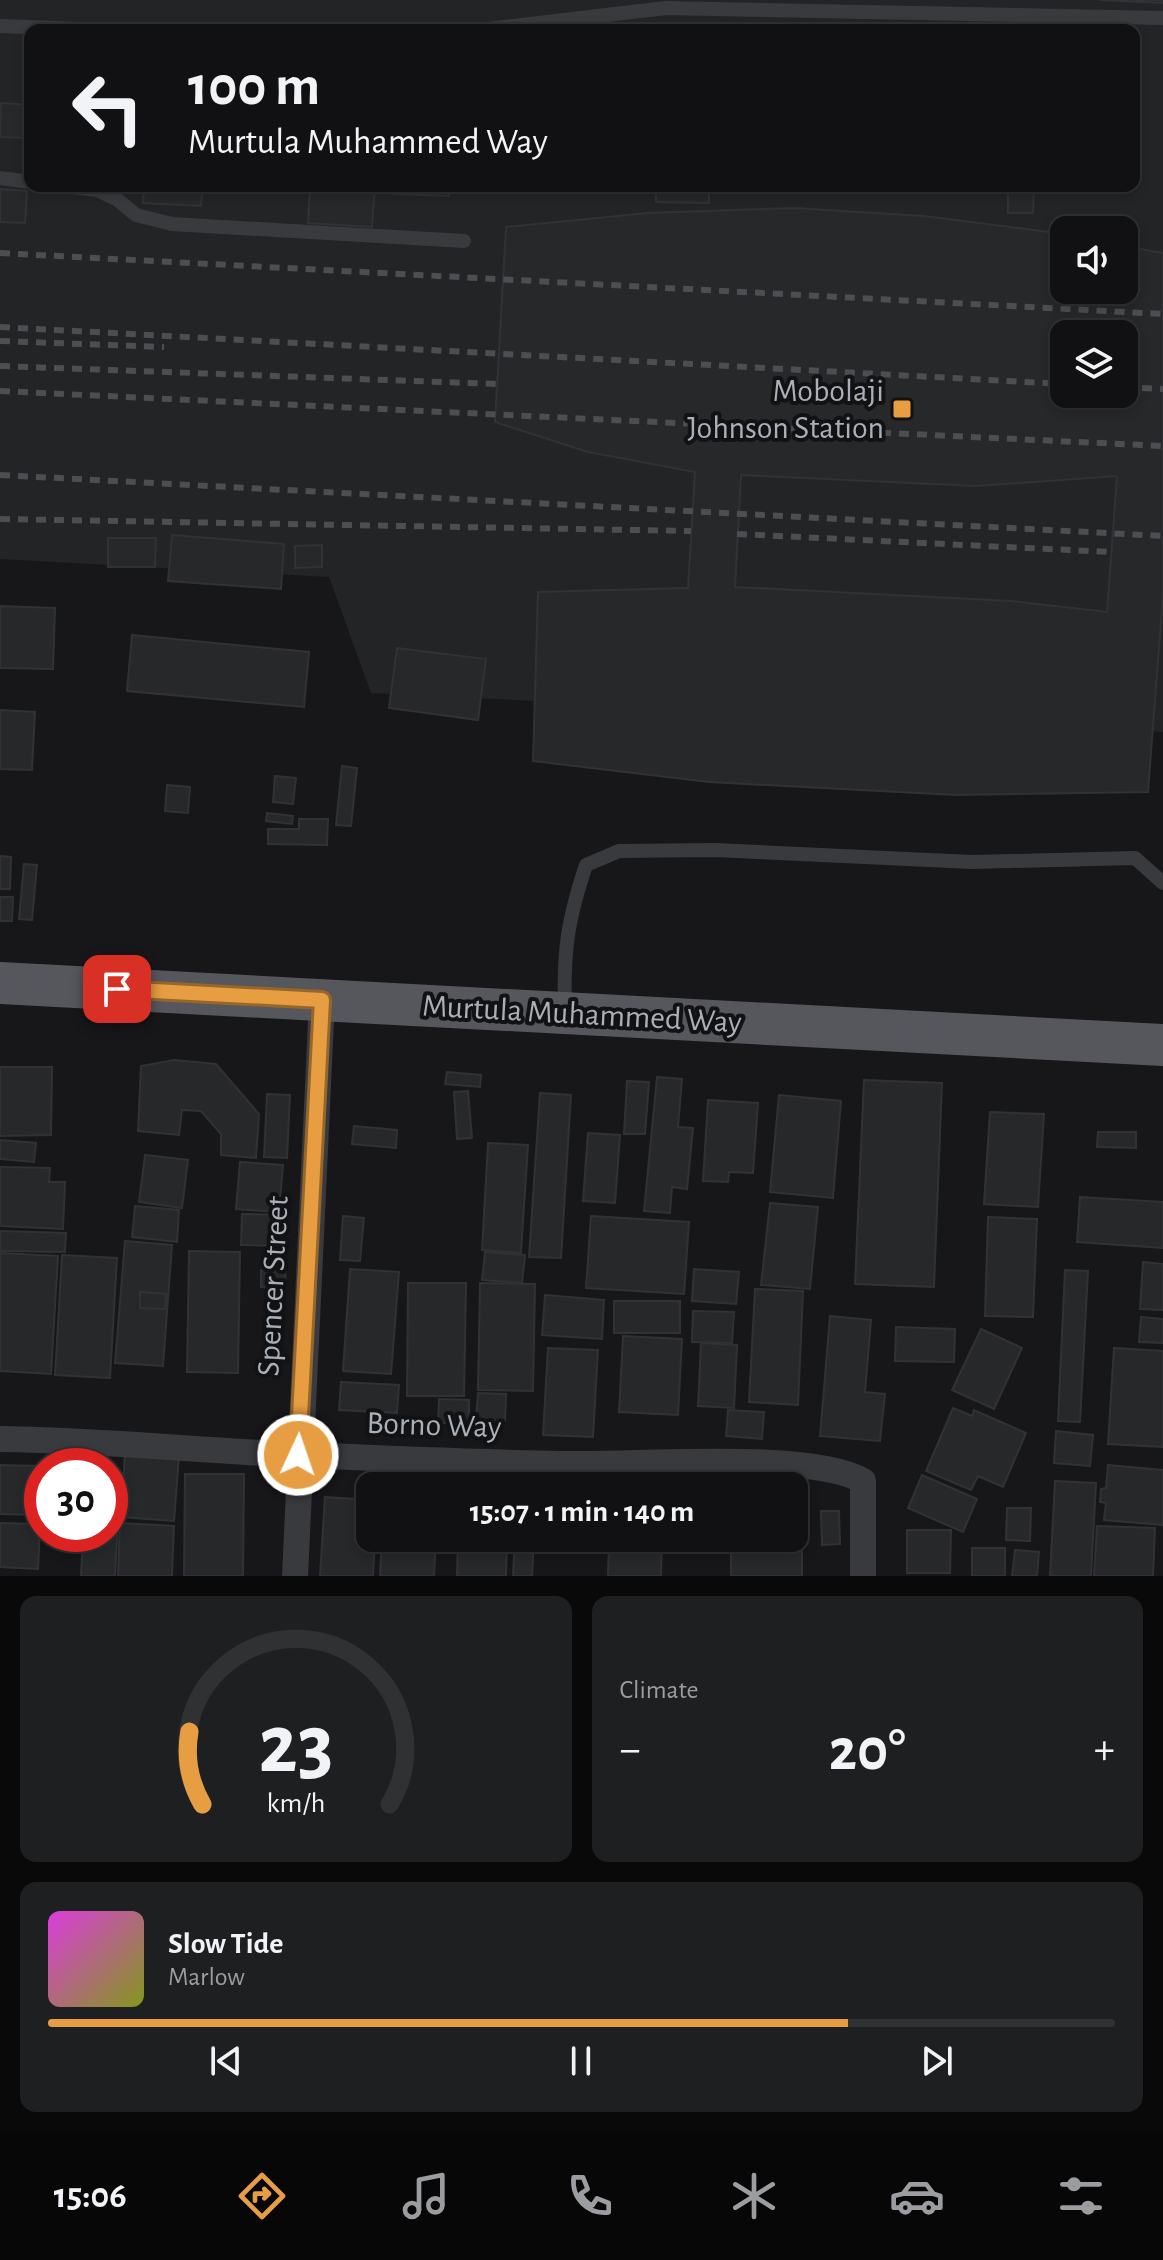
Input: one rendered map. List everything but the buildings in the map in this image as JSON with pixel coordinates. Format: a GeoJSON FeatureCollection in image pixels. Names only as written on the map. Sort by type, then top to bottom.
{"type":"FeatureCollection","features":[{"type":"Feature","properties":{"kind":"main road","name":"Murtula Muhammed Way"},"geometry":{"type":"LineString","coordinates":[[0,983],[1163,1045]]}},
{"type":"Feature","properties":{"kind":"street","name":"Spencer Street"},"geometry":{"type":"LineString","coordinates":[[295,1576],[298,1455],[322,1000]]}},
{"type":"Feature","properties":{"kind":"street","name":"Borno Way"},"geometry":{"type":"LineString","coordinates":[[0,1439],[104,1440],[298,1455],[575,1464],[746,1463],[837,1470],[863,1481],[863,1576]]}},
{"type":"Feature","properties":{"kind":"lane"},"geometry":{"type":"LineString","coordinates":[[530,24],[666,8],[1163,18]]}},
{"type":"Feature","properties":{"kind":"lane"},"geometry":{"type":"LineString","coordinates":[[0,26],[24,27]]}},
{"type":"Feature","properties":{"kind":"lane"},"geometry":{"type":"LineString","coordinates":[[0,178],[24,181]]}},
{"type":"Feature","properties":{"kind":"lane"},"geometry":{"type":"LineString","coordinates":[[101,192],[118,200],[136,215],[163,222],[464,241]]}},
{"type":"Feature","properties":{"kind":"lane"},"geometry":{"type":"LineString","coordinates":[[565,1013],[564,963],[568,919],[586,865],[619,851],[715,850],[972,862],[1135,858],[1163,883]]}},
{"type":"Feature","properties":{"kind":"shaded area"},"geometry":{"type":"Polygon","coordinates":[[[0,0],[1163,0],[1163,732],[371,693],[329,577],[0,559],[0,0]]]}},
{"type":"Feature","properties":{"kind":"railway"},"geometry":{"type":"LineString","coordinates":[[0,253],[1163,314]]}},
{"type":"Feature","properties":{"kind":"railway"},"geometry":{"type":"LineString","coordinates":[[0,327],[1050,383]]}},
{"type":"Feature","properties":{"kind":"railway"},"geometry":{"type":"LineString","coordinates":[[0,341],[164,347]]}},
{"type":"Feature","properties":{"kind":"railway"},"geometry":{"type":"LineString","coordinates":[[0,366],[497,384]]}},
{"type":"Feature","properties":{"kind":"railway"},"geometry":{"type":"LineString","coordinates":[[1138,388],[1163,389]]}},
{"type":"Feature","properties":{"kind":"railway"},"geometry":{"type":"LineString","coordinates":[[0,391],[1163,446]]}},
{"type":"Feature","properties":{"kind":"railway"},"geometry":{"type":"LineString","coordinates":[[0,475],[1163,536]]}},
{"type":"Feature","properties":{"kind":"railway"},"geometry":{"type":"LineString","coordinates":[[0,519],[691,531]]}},
{"type":"Feature","properties":{"kind":"railway"},"geometry":{"type":"LineString","coordinates":[[737,534],[1110,552]]}},
{"type":"Feature","properties":{"kind":"place","name":"Mobolaji Johnson Station"},"geometry":{"type":"Point","coordinates":[902,409]}},
{"type":"Feature","properties":{"kind":"route"},"geometry":{"type":"LineString","coordinates":[[117,989],[322,1000],[298,1455]]}}]}
